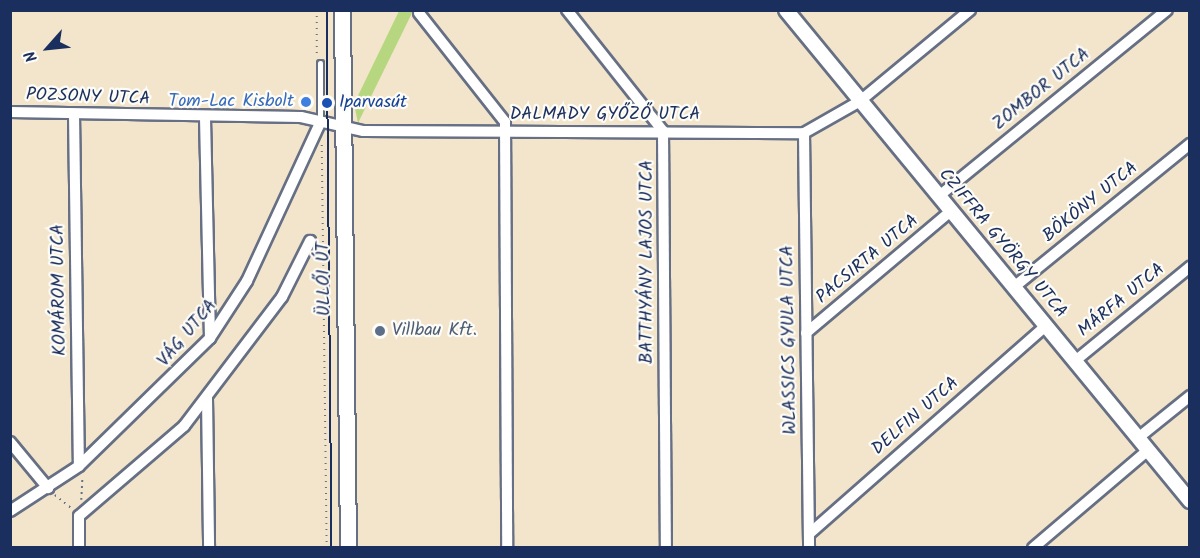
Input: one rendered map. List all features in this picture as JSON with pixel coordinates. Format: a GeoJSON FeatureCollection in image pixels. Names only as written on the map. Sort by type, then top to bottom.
{"type":"FeatureCollection","features":[{"type":"Feature","properties":{"kind":"main road","name":"ÜLLŐI ÚT"},"geometry":{"type":"LineString","coordinates":[[342,10],[348,548]]}},
{"type":"Feature","properties":{"kind":"street"},"geometry":{"type":"LineString","coordinates":[[567,10],[663,130]]}},
{"type":"Feature","properties":{"kind":"street"},"geometry":{"type":"LineString","coordinates":[[804,133],[860,100],[970,10]]}},
{"type":"Feature","properties":{"kind":"street","name":"ZOMBOR UTCA"},"geometry":{"type":"LineString","coordinates":[[939,196],[1167,10]]}},
{"type":"Feature","properties":{"kind":"street","name":"CZIFFRA GYÖRGY UTCA"},"geometry":{"type":"LineString","coordinates":[[788,11],[1190,501]]}},
{"type":"Feature","properties":{"kind":"street"},"geometry":{"type":"LineString","coordinates":[[419,13],[505,122],[507,548]]}},
{"type":"Feature","properties":{"kind":"street","name":"POZSONY UTCA"},"geometry":{"type":"LineString","coordinates":[[10,112],[205,118],[301,117],[342,127]]}},
{"type":"Feature","properties":{"kind":"street","name":"KOMÁROM UTCA"},"geometry":{"type":"LineString","coordinates":[[74,114],[80,466]]}},
{"type":"Feature","properties":{"kind":"street"},"geometry":{"type":"LineString","coordinates":[[205,118],[210,338]]}},
{"type":"Feature","properties":{"kind":"street","name":"VÁG UTCA"},"geometry":{"type":"LineString","coordinates":[[10,511],[80,466],[210,338],[247,281],[320,123]]}},
{"type":"Feature","properties":{"kind":"street","name":"DALMADY GYŐZŐ UTCA"},"geometry":{"type":"LineString","coordinates":[[342,127],[506,132],[663,130],[804,133]]}},
{"type":"Feature","properties":{"kind":"street","name":"BATTHYÁNY LAJOS UTCA"},"geometry":{"type":"LineString","coordinates":[[663,130],[666,548]]}},
{"type":"Feature","properties":{"kind":"street","name":"WLASSICS GYULA UTCA"},"geometry":{"type":"LineString","coordinates":[[804,133],[809,548]]}},
{"type":"Feature","properties":{"kind":"street","name":"BÖKÖNY UTCA"},"geometry":{"type":"LineString","coordinates":[[1014,287],[1190,144]]}},
{"type":"Feature","properties":{"kind":"street","name":"PACSIRTA UTCA"},"geometry":{"type":"LineString","coordinates":[[806,333],[951,211]]}},
{"type":"Feature","properties":{"kind":"street"},"geometry":{"type":"LineString","coordinates":[[79,548],[79,516],[176,434],[207,398],[282,297],[310,241]]}},
{"type":"Feature","properties":{"kind":"street","name":"MÁRFA UTCA"},"geometry":{"type":"LineString","coordinates":[[1075,361],[1190,267]]}},
{"type":"Feature","properties":{"kind":"street","name":"DELFIN UTCA"},"geometry":{"type":"LineString","coordinates":[[809,534],[1046,326]]}},
{"type":"Feature","properties":{"kind":"street"},"geometry":{"type":"LineString","coordinates":[[1138,438],[1190,396]]}},
{"type":"Feature","properties":{"kind":"street"},"geometry":{"type":"LineString","coordinates":[[207,398],[209,548]]}},
{"type":"Feature","properties":{"kind":"street"},"geometry":{"type":"LineString","coordinates":[[10,442],[48,488]]}},
{"type":"Feature","properties":{"kind":"street"},"geometry":{"type":"LineString","coordinates":[[1033,548],[1148,450]]}},
{"type":"Feature","properties":{"kind":"lane"},"geometry":{"type":"LineString","coordinates":[[320,63],[320,123]]}},
{"type":"Feature","properties":{"kind":"path"},"geometry":{"type":"LineString","coordinates":[[317,10],[320,63]]}},
{"type":"Feature","properties":{"kind":"path"},"geometry":{"type":"LineString","coordinates":[[320,123],[327,548]]}},
{"type":"Feature","properties":{"kind":"path"},"geometry":{"type":"LineString","coordinates":[[79,516],[80,466]]}},
{"type":"Feature","properties":{"kind":"path"},"geometry":{"type":"LineString","coordinates":[[48,488],[79,516]]}},
{"type":"Feature","properties":{"kind":"green space"},"geometry":{"type":"Polygon","coordinates":[[[399,11],[413,11],[358,123],[354,104],[399,11]]]}},
{"type":"Feature","properties":{"kind":"tram line"},"geometry":{"type":"LineString","coordinates":[[327,10],[332,548]]}},
{"type":"Feature","properties":{"kind":"place","name":"Tom-Lac Kisbolt"},"geometry":{"type":"Point","coordinates":[306,102]}},
{"type":"Feature","properties":{"kind":"place","name":"Iparvasút"},"geometry":{"type":"Point","coordinates":[327,103]}},
{"type":"Feature","properties":{"kind":"place","name":"Villbau Kft."},"geometry":{"type":"Point","coordinates":[380,331]}}]}
